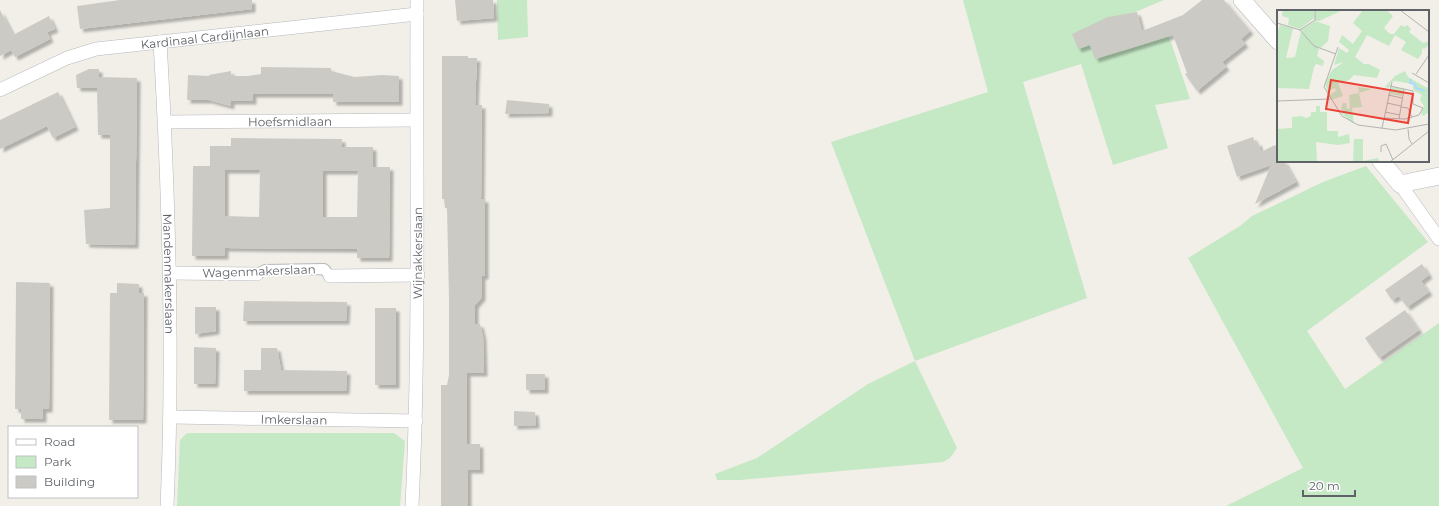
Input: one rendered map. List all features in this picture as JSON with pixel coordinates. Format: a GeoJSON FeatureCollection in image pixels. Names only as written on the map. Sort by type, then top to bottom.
{"type":"FeatureCollection","features":[{"type":"Feature","properties":{"kind":"street","name":"Wijnakkerslaan"},"geometry":{"type":"LineString","coordinates":[[412,506],[416,421],[418,275],[416,120],[417,0]]}},
{"type":"Feature","properties":{"kind":"street"},"geometry":{"type":"LineString","coordinates":[[1242,0],[1277,41]]}},
{"type":"Feature","properties":{"kind":"street","name":"Kardinaal Cardijnlaan"},"geometry":{"type":"LineString","coordinates":[[0,90],[74,56],[96,49],[417,14]]}},
{"type":"Feature","properties":{"kind":"street","name":"Mandenmakerslaan"},"geometry":{"type":"LineString","coordinates":[[160,42],[165,122],[170,273],[171,417],[167,506]]}},
{"type":"Feature","properties":{"kind":"street","name":"Hoefsmidlaan"},"geometry":{"type":"LineString","coordinates":[[165,122],[416,120]]}},
{"type":"Feature","properties":{"kind":"street"},"geometry":{"type":"LineString","coordinates":[[1382,162],[1400,184],[1439,238]]}},
{"type":"Feature","properties":{"kind":"street"},"geometry":{"type":"LineString","coordinates":[[1400,184],[1439,176]]}},
{"type":"Feature","properties":{"kind":"street","name":"Wagenmakerslaan"},"geometry":{"type":"LineString","coordinates":[[170,273],[257,274],[266,270],[324,269],[330,276],[418,275]]}},
{"type":"Feature","properties":{"kind":"street","name":"Imkerslaan"},"geometry":{"type":"LineString","coordinates":[[171,417],[416,421]]}},
{"type":"Feature","properties":{"kind":"green space"},"geometry":{"type":"Polygon","coordinates":[[[497,0],[527,0],[528,37],[498,40],[497,0]]]}},
{"type":"Feature","properties":{"kind":"green space"},"geometry":{"type":"Polygon","coordinates":[[[963,0],[1164,0],[1114,21],[1122,51],[1169,36],[1190,99],[1155,105],[1168,148],[1113,165],[1081,64],[1023,82],[1087,298],[915,361],[831,142],[988,92],[963,0]]]}},
{"type":"Feature","properties":{"kind":"green space"},"geometry":{"type":"Polygon","coordinates":[[[1366,166],[1428,242],[1307,331],[1345,389],[1439,323],[1439,506],[1226,506],[1303,468],[1188,258],[1240,226],[1252,216],[1323,182],[1366,166]]]}},
{"type":"Feature","properties":{"kind":"green space"},"geometry":{"type":"Polygon","coordinates":[[[915,361],[957,448],[950,458],[943,462],[740,480],[717,480],[715,474],[757,458],[868,384],[915,361]]]}},
{"type":"Feature","properties":{"kind":"green space"},"geometry":{"type":"Polygon","coordinates":[[[187,433],[394,433],[405,441],[400,506],[177,506],[180,440],[187,433]]]}},
{"type":"Feature","properties":{"kind":"building"},"geometry":{"type":"Polygon","coordinates":[[[120,0],[252,0],[252,9],[80,29],[77,6],[120,0]]]}},
{"type":"Feature","properties":{"kind":"building"},"geometry":{"type":"Polygon","coordinates":[[[455,0],[493,0],[494,18],[457,21],[455,0]]]}},
{"type":"Feature","properties":{"kind":"building"},"geometry":{"type":"Polygon","coordinates":[[[1202,0],[1224,0],[1250,31],[1241,39],[1245,44],[1222,62],[1226,67],[1197,91],[1185,74],[1187,73],[1173,35],[1095,59],[1090,45],[1078,49],[1072,34],[1108,17],[1137,12],[1142,31],[1183,15],[1202,0]]]}},
{"type":"Feature","properties":{"kind":"building"},"geometry":{"type":"Polygon","coordinates":[[[0,10],[13,35],[49,16],[55,29],[47,32],[50,39],[15,57],[11,50],[0,56],[0,10]]]}},
{"type":"Feature","properties":{"kind":"building"},"geometry":{"type":"Polygon","coordinates":[[[442,56],[468,56],[468,58],[477,58],[475,105],[482,105],[481,199],[485,199],[485,276],[482,276],[482,297],[475,305],[475,324],[480,324],[483,337],[484,373],[467,373],[467,444],[480,444],[480,470],[468,470],[468,506],[441,506],[441,385],[447,385],[449,375],[447,208],[445,208],[444,199],[442,199],[442,56]]]}},
{"type":"Feature","properties":{"kind":"building"},"geometry":{"type":"Polygon","coordinates":[[[261,67],[331,68],[331,71],[355,77],[382,75],[399,76],[399,102],[333,102],[333,94],[253,94],[253,101],[231,101],[231,106],[209,100],[187,100],[188,75],[209,76],[231,71],[231,76],[248,76],[261,74],[261,67]]]}},
{"type":"Feature","properties":{"kind":"building"},"geometry":{"type":"Polygon","coordinates":[[[89,69],[99,69],[99,77],[137,78],[135,245],[86,244],[84,210],[110,208],[110,135],[98,135],[97,88],[77,88],[76,75],[89,69]]]}},
{"type":"Feature","properties":{"kind":"building"},"geometry":{"type":"Polygon","coordinates":[[[58,92],[75,127],[53,138],[47,126],[0,149],[0,120],[58,92]]]}},
{"type":"Feature","properties":{"kind":"building"},"geometry":{"type":"Polygon","coordinates":[[[507,100],[549,104],[549,113],[505,114],[507,100]]]}},
{"type":"Feature","properties":{"kind":"building"},"geometry":{"type":"Polygon","coordinates":[[[1253,137],[1255,143],[1258,142],[1261,152],[1275,145],[1277,148],[1277,162],[1285,162],[1296,182],[1255,204],[1271,165],[1237,177],[1227,146],[1253,137]]]}},
{"type":"Feature","properties":{"kind":"building"},"geometry":{"type":"Polygon","coordinates":[[[231,138],[342,139],[342,147],[373,147],[373,167],[390,167],[389,258],[357,258],[357,249],[225,248],[225,256],[192,256],[193,166],[210,166],[210,146],[231,146],[231,138]],[[225,170],[225,216],[259,217],[260,170],[225,170]],[[323,171],[323,217],[357,217],[358,171],[323,171]]]}},
{"type":"Feature","properties":{"kind":"building"},"geometry":{"type":"Polygon","coordinates":[[[1422,264],[1429,275],[1421,281],[1429,292],[1407,307],[1399,296],[1392,300],[1385,290],[1422,264]]]}},
{"type":"Feature","properties":{"kind":"building"},"geometry":{"type":"Polygon","coordinates":[[[16,282],[50,283],[49,409],[43,409],[43,419],[21,419],[21,409],[15,409],[16,282]]]}},
{"type":"Feature","properties":{"kind":"building"},"geometry":{"type":"Polygon","coordinates":[[[117,283],[139,284],[139,293],[144,293],[143,420],[109,420],[110,293],[117,293],[117,283]]]}},
{"type":"Feature","properties":{"kind":"building"},"geometry":{"type":"Polygon","coordinates":[[[244,301],[347,302],[346,321],[243,321],[244,301]]]}},
{"type":"Feature","properties":{"kind":"building"},"geometry":{"type":"Polygon","coordinates":[[[195,307],[216,307],[216,331],[195,334],[195,307]]]}},
{"type":"Feature","properties":{"kind":"building"},"geometry":{"type":"Polygon","coordinates":[[[375,308],[396,308],[396,385],[375,385],[375,308]]]}},
{"type":"Feature","properties":{"kind":"building"},"geometry":{"type":"Polygon","coordinates":[[[1405,310],[1419,330],[1379,358],[1365,338],[1405,310]]]}},
{"type":"Feature","properties":{"kind":"building"},"geometry":{"type":"Polygon","coordinates":[[[194,347],[216,348],[215,384],[194,384],[194,347]]]}},
{"type":"Feature","properties":{"kind":"building"},"geometry":{"type":"Polygon","coordinates":[[[261,348],[277,348],[281,370],[347,371],[346,391],[244,391],[244,370],[261,370],[261,348]]]}},
{"type":"Feature","properties":{"kind":"building"},"geometry":{"type":"Polygon","coordinates":[[[526,374],[545,374],[545,390],[526,390],[526,374]]]}},
{"type":"Feature","properties":{"kind":"building"},"geometry":{"type":"Polygon","coordinates":[[[514,411],[535,412],[536,425],[514,426],[514,411]]]}}]}
